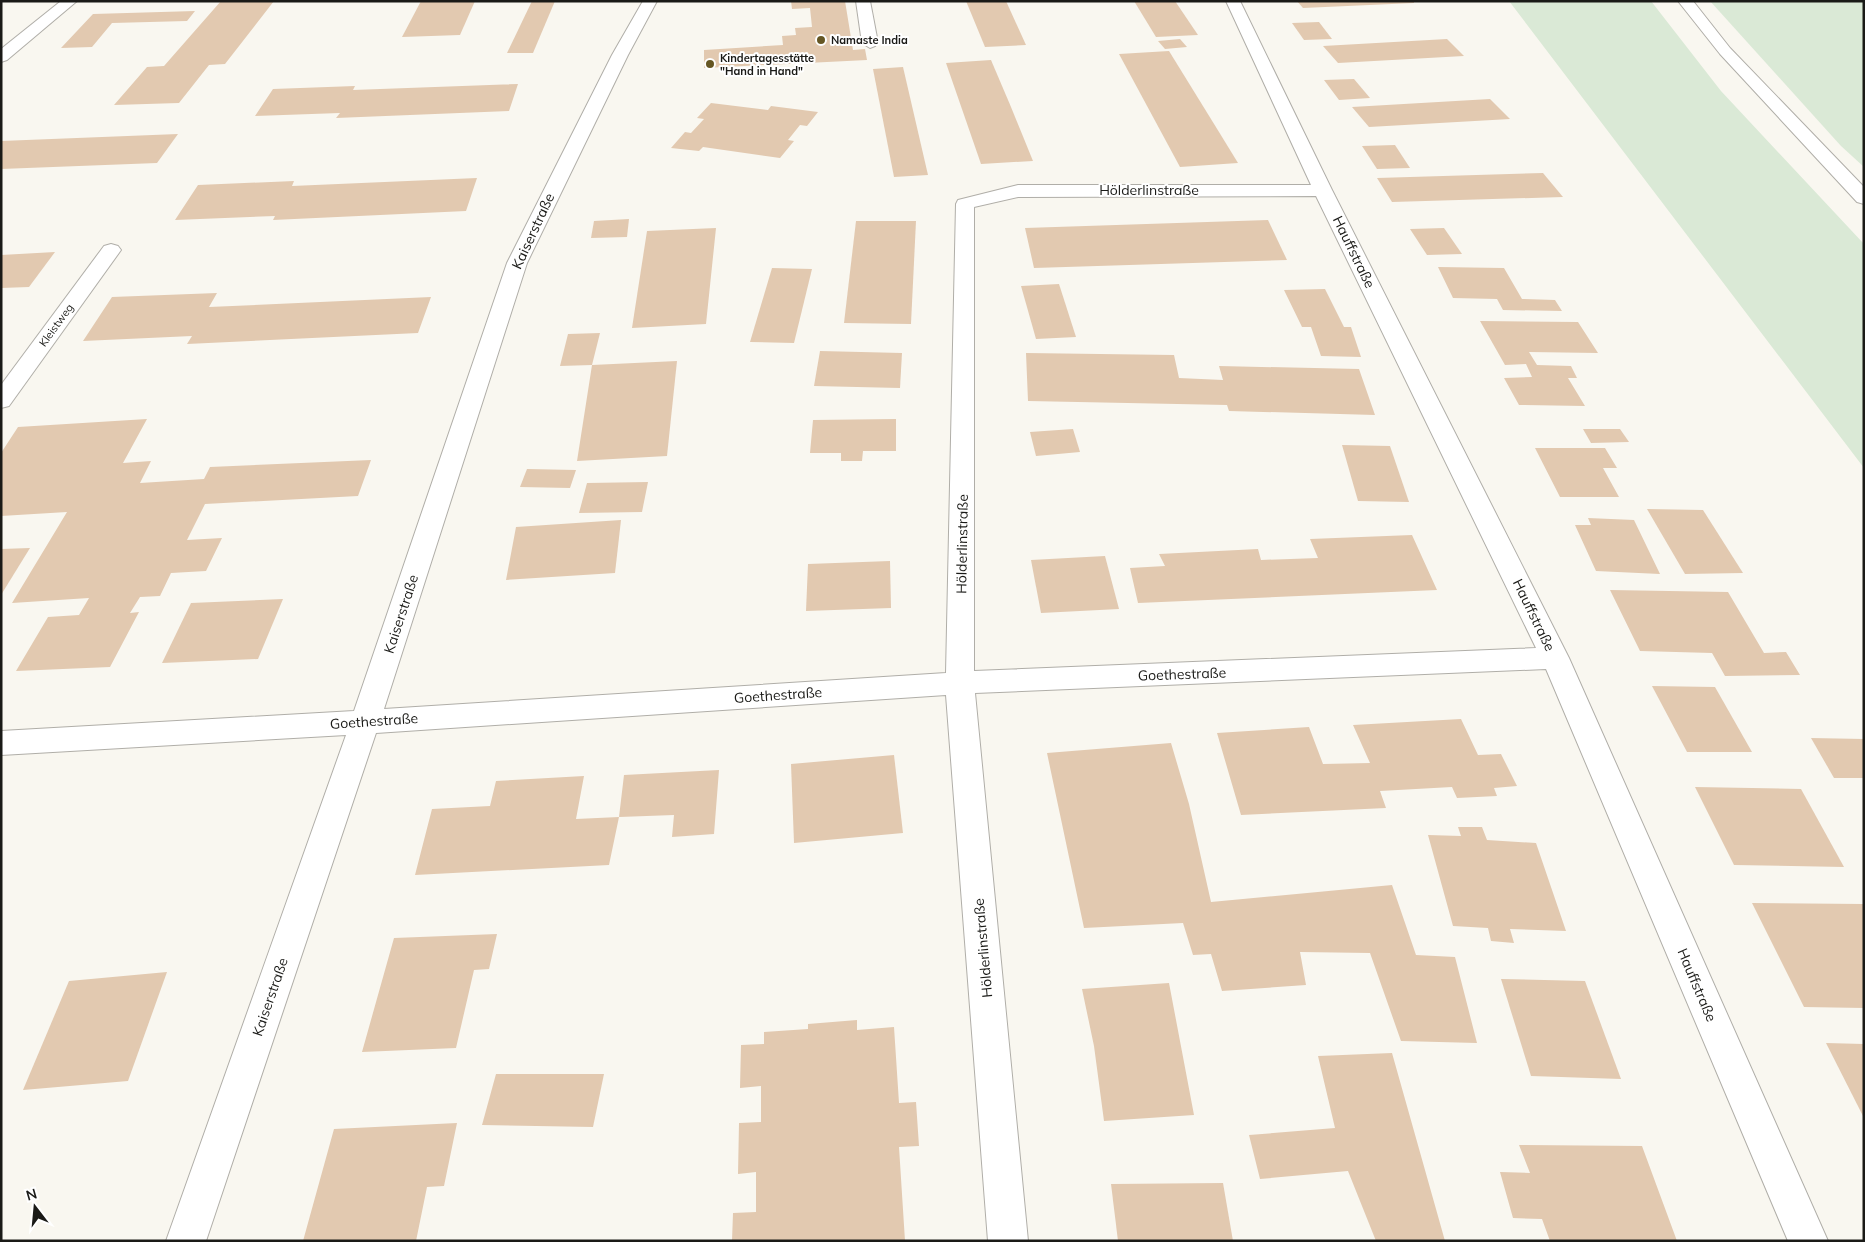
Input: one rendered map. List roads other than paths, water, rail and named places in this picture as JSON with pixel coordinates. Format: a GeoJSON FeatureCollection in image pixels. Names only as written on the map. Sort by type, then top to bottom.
{"type":"FeatureCollection","features":[{"type":"Feature","properties":{"kind":"street"},"geometry":{"type":"LineString","coordinates":[[1,57],[70,1]]}},
{"type":"Feature","properties":{"kind":"street","name":"Kaiserstraße"},"geometry":{"type":"LineString","coordinates":[[186,1241],[365,722],[517,263],[620,55],[650,1]]}},
{"type":"Feature","properties":{"kind":"street"},"geometry":{"type":"LineString","coordinates":[[862,1],[870,43]]}},
{"type":"Feature","properties":{"kind":"street","name":"Hauffstraße"},"geometry":{"type":"LineString","coordinates":[[1233,1],[1323,190],[1555,658],[1808,1241]]}},
{"type":"Feature","properties":{"kind":"street"},"geometry":{"type":"LineString","coordinates":[[1685,1],[1725,51],[1864,198]]}},
{"type":"Feature","properties":{"kind":"street","name":"Hölderlinstraße"},"geometry":{"type":"LineString","coordinates":[[1008,1241],[960,683],[965,204],[1018,191],[1323,190]]}},
{"type":"Feature","properties":{"kind":"street","name":"Kleistweg"},"geometry":{"type":"LineString","coordinates":[[1,401],[111,250]]}},
{"type":"Feature","properties":{"kind":"street","name":"Goethestraße"},"geometry":{"type":"LineString","coordinates":[[1,743],[365,722],[960,683],[1555,658]]}},
{"type":"Feature","properties":{"kind":"place","name":"Namaste India"},"geometry":{"type":"Point","coordinates":[821,40]}},
{"type":"Feature","properties":{"kind":"place","name":"Kindertagesstätte \"Hand in Hand\""},"geometry":{"type":"Point","coordinates":[710,64]}}]}
